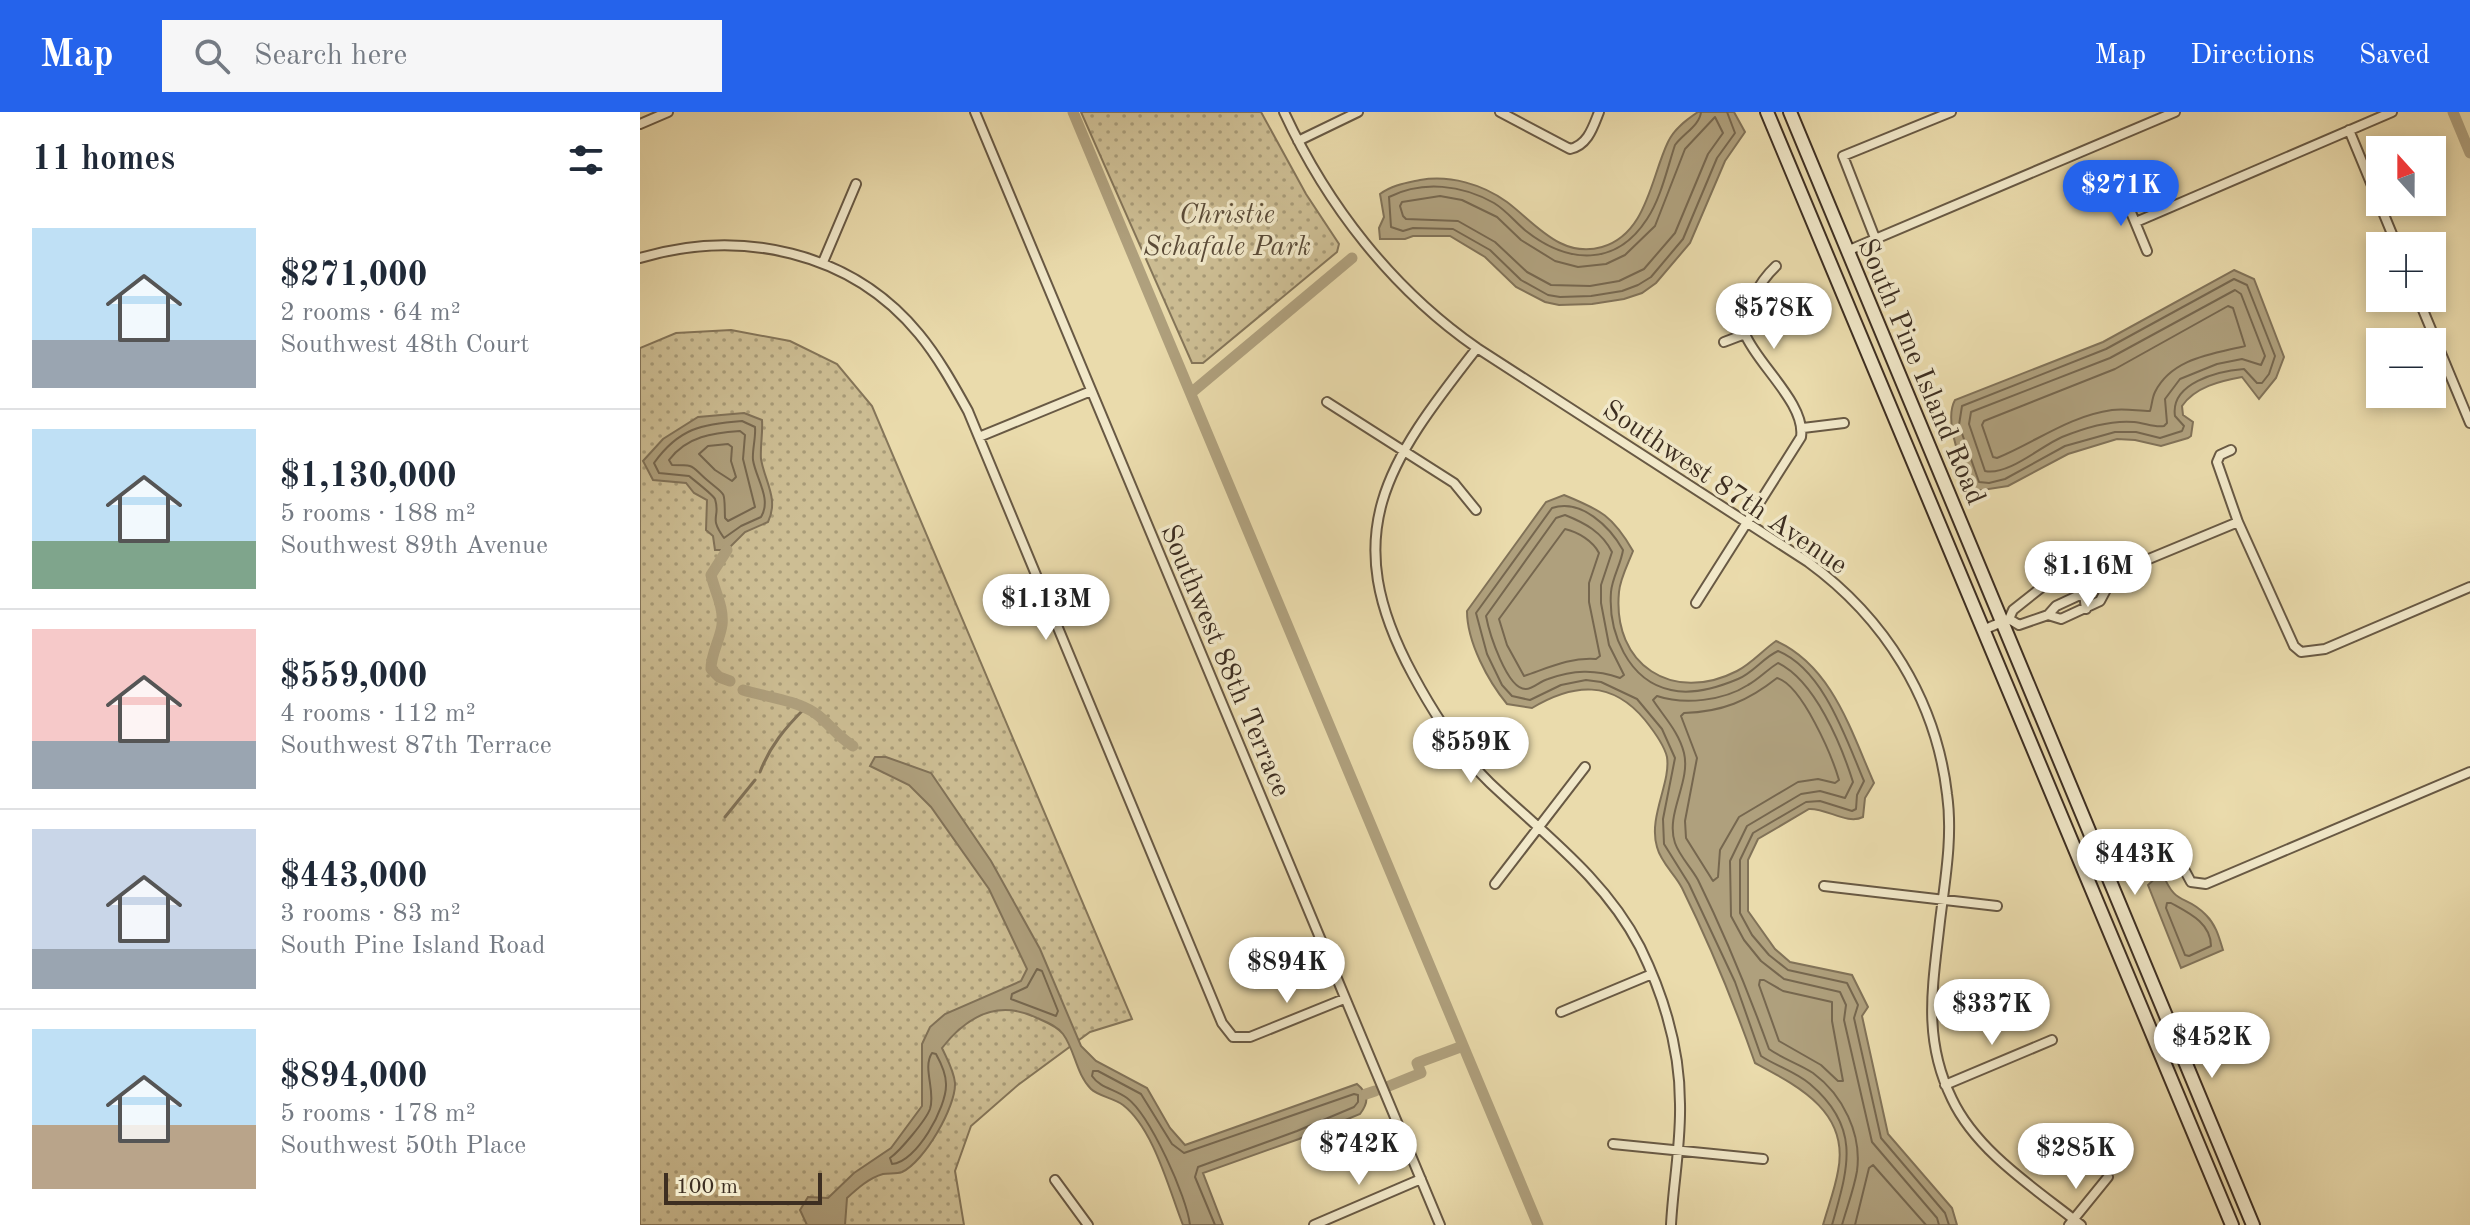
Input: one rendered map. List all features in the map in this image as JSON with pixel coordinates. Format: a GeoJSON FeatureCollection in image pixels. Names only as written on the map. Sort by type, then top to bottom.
{"type":"FeatureCollection","features":[{"type":"Feature","properties":{"kind":"main road","name":"South Pine Island Road"},"geometry":{"type":"LineString","coordinates":[[1767,112],[2232,1225]]}},
{"type":"Feature","properties":{"kind":"main road","name":"South Pine Island Road"},"geometry":{"type":"LineString","coordinates":[[1790,112],[2005,620],[2100,861],[2253,1225]]}},
{"type":"Feature","properties":{"kind":"main road"},"geometry":{"type":"LineString","coordinates":[[1879,380],[1898,372]]}},
{"type":"Feature","properties":{"kind":"street"},"geometry":{"type":"LineString","coordinates":[[640,124],[668,112]]}},
{"type":"Feature","properties":{"kind":"street","name":"Southwest 88th Terrace"},"geometry":{"type":"LineString","coordinates":[[975,112],[1440,1225]]}},
{"type":"Feature","properties":{"kind":"street","name":"Southwest 87th Avenue"},"geometry":{"type":"LineString","coordinates":[[1284,112],[1329,195],[1380,262],[1429,311],[1477,348],[1808,562],[1847,593],[1884,635],[1912,678],[1931,724],[1948,795],[1948,839],[1930,1019],[1934,1049],[1945,1085],[1961,1115],[1979,1139],[2074,1223]]}},
{"type":"Feature","properties":{"kind":"street"},"geometry":{"type":"LineString","coordinates":[[1298,141],[1358,112]]}},
{"type":"Feature","properties":{"kind":"street"},"geometry":{"type":"LineString","coordinates":[[1500,112],[1570,149],[1585,141],[1599,112]]}},
{"type":"Feature","properties":{"kind":"street"},"geometry":{"type":"LineString","coordinates":[[1875,238],[1843,156],[1951,112]]}},
{"type":"Feature","properties":{"kind":"street"},"geometry":{"type":"LineString","coordinates":[[1847,251],[2175,112]]}},
{"type":"Feature","properties":{"kind":"street"},"geometry":{"type":"LineString","coordinates":[[2136,222],[2392,112]]}},
{"type":"Feature","properties":{"kind":"street"},"geometry":{"type":"LineString","coordinates":[[2349,130],[2391,232]]}},
{"type":"Feature","properties":{"kind":"street"},"geometry":{"type":"LineString","coordinates":[[823,262],[856,184]]}},
{"type":"Feature","properties":{"kind":"street"},"geometry":{"type":"LineString","coordinates":[[2123,193],[2147,251]]}},
{"type":"Feature","properties":{"kind":"street"},"geometry":{"type":"LineString","coordinates":[[640,258],[705,244],[767,247],[823,262],[881,297],[917,331],[949,377],[979,437],[1222,1023],[1233,1037],[1250,1037],[1344,999]]}},
{"type":"Feature","properties":{"kind":"street"},"geometry":{"type":"LineString","coordinates":[[1696,603],[1797,446],[1803,428],[1797,413],[1745,334],[1757,289],[1762,279],[1776,266]]}},
{"type":"Feature","properties":{"kind":"street"},"geometry":{"type":"LineString","coordinates":[[2424,312],[2470,423]]}},
{"type":"Feature","properties":{"kind":"street"},"geometry":{"type":"LineString","coordinates":[[1724,342],[1745,334]]}},
{"type":"Feature","properties":{"kind":"street"},"geometry":{"type":"LineString","coordinates":[[1477,348],[1424,417],[1390,476],[1376,526],[1377,576],[1386,616],[1403,656],[1440,722],[1488,780],[1601,887],[1628,926],[1652,974],[1667,1014],[1677,1060],[1680,1104],[1671,1225]]}},
{"type":"Feature","properties":{"kind":"street"},"geometry":{"type":"LineString","coordinates":[[979,437],[1091,391]]}},
{"type":"Feature","properties":{"kind":"street"},"geometry":{"type":"LineString","coordinates":[[1327,402],[1454,483],[1476,510]]}},
{"type":"Feature","properties":{"kind":"street"},"geometry":{"type":"LineString","coordinates":[[1803,428],[1844,423]]}},
{"type":"Feature","properties":{"kind":"street"},"geometry":{"type":"LineString","coordinates":[[2231,450],[2220,455],[2217,462],[2238,522],[2294,646],[2301,652],[2325,649],[2470,587]]}},
{"type":"Feature","properties":{"kind":"street"},"geometry":{"type":"LineString","coordinates":[[2005,620],[2019,625],[2048,615],[2056,606],[2113,577],[2238,522]]}},
{"type":"Feature","properties":{"kind":"street"},"geometry":{"type":"LineString","coordinates":[[1983,630],[2005,620],[2061,572],[2104,570],[2113,577]]}},
{"type":"Feature","properties":{"kind":"street"},"geometry":{"type":"LineString","coordinates":[[2081,571],[2086,609]]}},
{"type":"Feature","properties":{"kind":"street"},"geometry":{"type":"LineString","coordinates":[[2048,615],[2061,619],[2100,601],[2113,577]]}},
{"type":"Feature","properties":{"kind":"street"},"geometry":{"type":"LineString","coordinates":[[1495,884],[1585,767]]}},
{"type":"Feature","properties":{"kind":"street"},"geometry":{"type":"LineString","coordinates":[[2100,861],[2161,839],[2171,845],[2191,882],[2206,884],[2470,772]]}},
{"type":"Feature","properties":{"kind":"street"},"geometry":{"type":"LineString","coordinates":[[1824,886],[1997,906]]}},
{"type":"Feature","properties":{"kind":"street"},"geometry":{"type":"LineString","coordinates":[[1561,1012],[1652,974]]}},
{"type":"Feature","properties":{"kind":"street"},"geometry":{"type":"LineString","coordinates":[[1945,1085],[2052,1040]]}},
{"type":"Feature","properties":{"kind":"street"},"geometry":{"type":"LineString","coordinates":[[1613,1144],[1763,1159]]}},
{"type":"Feature","properties":{"kind":"street"},"geometry":{"type":"LineString","coordinates":[[2074,1223],[2108,1177]]}},
{"type":"Feature","properties":{"kind":"street"},"geometry":{"type":"LineString","coordinates":[[1314,1225],[1421,1179]]}},
{"type":"Feature","properties":{"kind":"street"},"geometry":{"type":"LineString","coordinates":[[1055,1180],[1088,1225]]}},
{"type":"Feature","properties":{"kind":"green space","name":"Christie Schafale Park"},"geometry":{"type":"Polygon","coordinates":[[[1081,112],[1261,112],[1306,194],[1339,244],[1337,252],[1203,363],[1192,363],[1081,112]]]}},
{"type":"Feature","properties":{"kind":"green space"},"geometry":{"type":"Polygon","coordinates":[[[731,330],[790,341],[837,364],[872,406],[1132,1019],[1090,1032],[1018,1085],[971,1126],[955,1171],[964,1225],[640,1225],[640,348],[676,333],[731,330]]]}},
{"type":"Feature","properties":{"kind":"water"},"geometry":{"type":"Polygon","coordinates":[[[1698,112],[1734,112],[1745,132],[1725,161],[1690,243],[1656,283],[1642,293],[1592,304],[1559,305],[1545,302],[1516,287],[1485,257],[1450,236],[1380,239],[1379,228],[1384,217],[1380,194],[1404,183],[1443,179],[1465,182],[1497,196],[1561,244],[1587,249],[1602,247],[1629,230],[1646,203],[1671,137],[1698,112]]]}},
{"type":"Feature","properties":{"kind":"water"},"geometry":{"type":"Polygon","coordinates":[[[2234,270],[2254,279],[2284,357],[2276,378],[2259,399],[2242,377],[2217,383],[2194,394],[2182,406],[2183,415],[2193,422],[2188,438],[2161,446],[2117,439],[2068,454],[2008,486],[1976,491],[1960,460],[1953,433],[1951,421],[1955,400],[2103,342],[2234,270]]]}},
{"type":"Feature","properties":{"kind":"water"},"geometry":{"type":"Polygon","coordinates":[[[744,413],[762,420],[761,459],[772,498],[771,514],[768,522],[745,532],[727,550],[715,550],[713,536],[706,530],[707,500],[694,493],[686,483],[653,480],[643,461],[663,439],[698,417],[744,413]]]}},
{"type":"Feature","properties":{"kind":"water"},"geometry":{"type":"Polygon","coordinates":[[[1564,495],[1605,516],[1633,551],[1620,587],[1619,618],[1625,640],[1636,658],[1651,671],[1670,680],[1691,683],[1713,680],[1742,668],[1776,641],[1812,666],[1826,683],[1848,722],[1874,783],[1865,798],[1863,817],[1850,819],[1809,809],[1758,839],[1748,860],[1748,911],[1775,949],[1790,962],[1852,975],[1868,1007],[1862,1016],[1888,1134],[1952,1208],[1957,1225],[1823,1225],[1838,1171],[1840,1150],[1836,1132],[1828,1117],[1803,1092],[1755,1063],[1702,931],[1682,888],[1659,853],[1655,824],[1667,767],[1661,742],[1632,707],[1606,692],[1578,690],[1532,708],[1507,704],[1486,673],[1471,635],[1467,611],[1546,502],[1564,495]]]}},
{"type":"Feature","properties":{"kind":"water"},"geometry":{"type":"Polygon","coordinates":[[[875,757],[886,757],[931,773],[991,861],[1040,949],[1081,1046],[1096,1061],[1147,1088],[1170,1128],[1185,1145],[1357,1084],[1366,1098],[1360,1114],[1203,1173],[1223,1225],[1183,1225],[1152,1144],[1143,1129],[1123,1105],[1091,1089],[1063,1034],[1051,1024],[1023,1013],[996,1011],[973,1019],[942,1048],[953,1074],[954,1093],[937,1133],[920,1157],[902,1172],[873,1178],[847,1198],[845,1225],[807,1225],[800,1210],[808,1197],[828,1198],[854,1173],[891,1148],[922,1106],[922,1044],[930,1027],[945,1014],[1021,981],[1027,969],[989,889],[931,807],[909,785],[870,766],[875,757]]]}},
{"type":"Feature","properties":{"kind":"water"},"geometry":{"type":"Polygon","coordinates":[[[2162,872],[2177,896],[2199,908],[2209,919],[2223,950],[2181,968],[2148,885],[2162,872]]]}},
{"type":"Feature","properties":{"kind":"waterway"},"geometry":{"type":"LineString","coordinates":[[1073,112],[1538,1225]]}},
{"type":"Feature","properties":{"kind":"waterway"},"geometry":{"type":"LineString","coordinates":[[2453,112],[2470,153]]}},
{"type":"Feature","properties":{"kind":"waterway"},"geometry":{"type":"LineString","coordinates":[[1191,393],[1352,258]]}},
{"type":"Feature","properties":{"kind":"waterway"},"geometry":{"type":"LineString","coordinates":[[727,550],[711,575],[722,618],[711,669],[719,677],[730,681]]}},
{"type":"Feature","properties":{"kind":"waterway"},"geometry":{"type":"LineString","coordinates":[[743,690],[807,709],[853,746]]}},
{"type":"Feature","properties":{"kind":"waterway"},"geometry":{"type":"LineString","coordinates":[[760,772],[779,738],[805,708]]}},
{"type":"Feature","properties":{"kind":"waterway"},"geometry":{"type":"LineString","coordinates":[[725,817],[755,780]]}},
{"type":"Feature","properties":{"kind":"waterway"},"geometry":{"type":"LineString","coordinates":[[1389,1086],[1421,1073],[1417,1063],[1463,1046]]}},
{"type":"Feature","properties":{"kind":"waterway"},"geometry":{"type":"LineString","coordinates":[[1366,1094],[1375,1091]]}}]}
